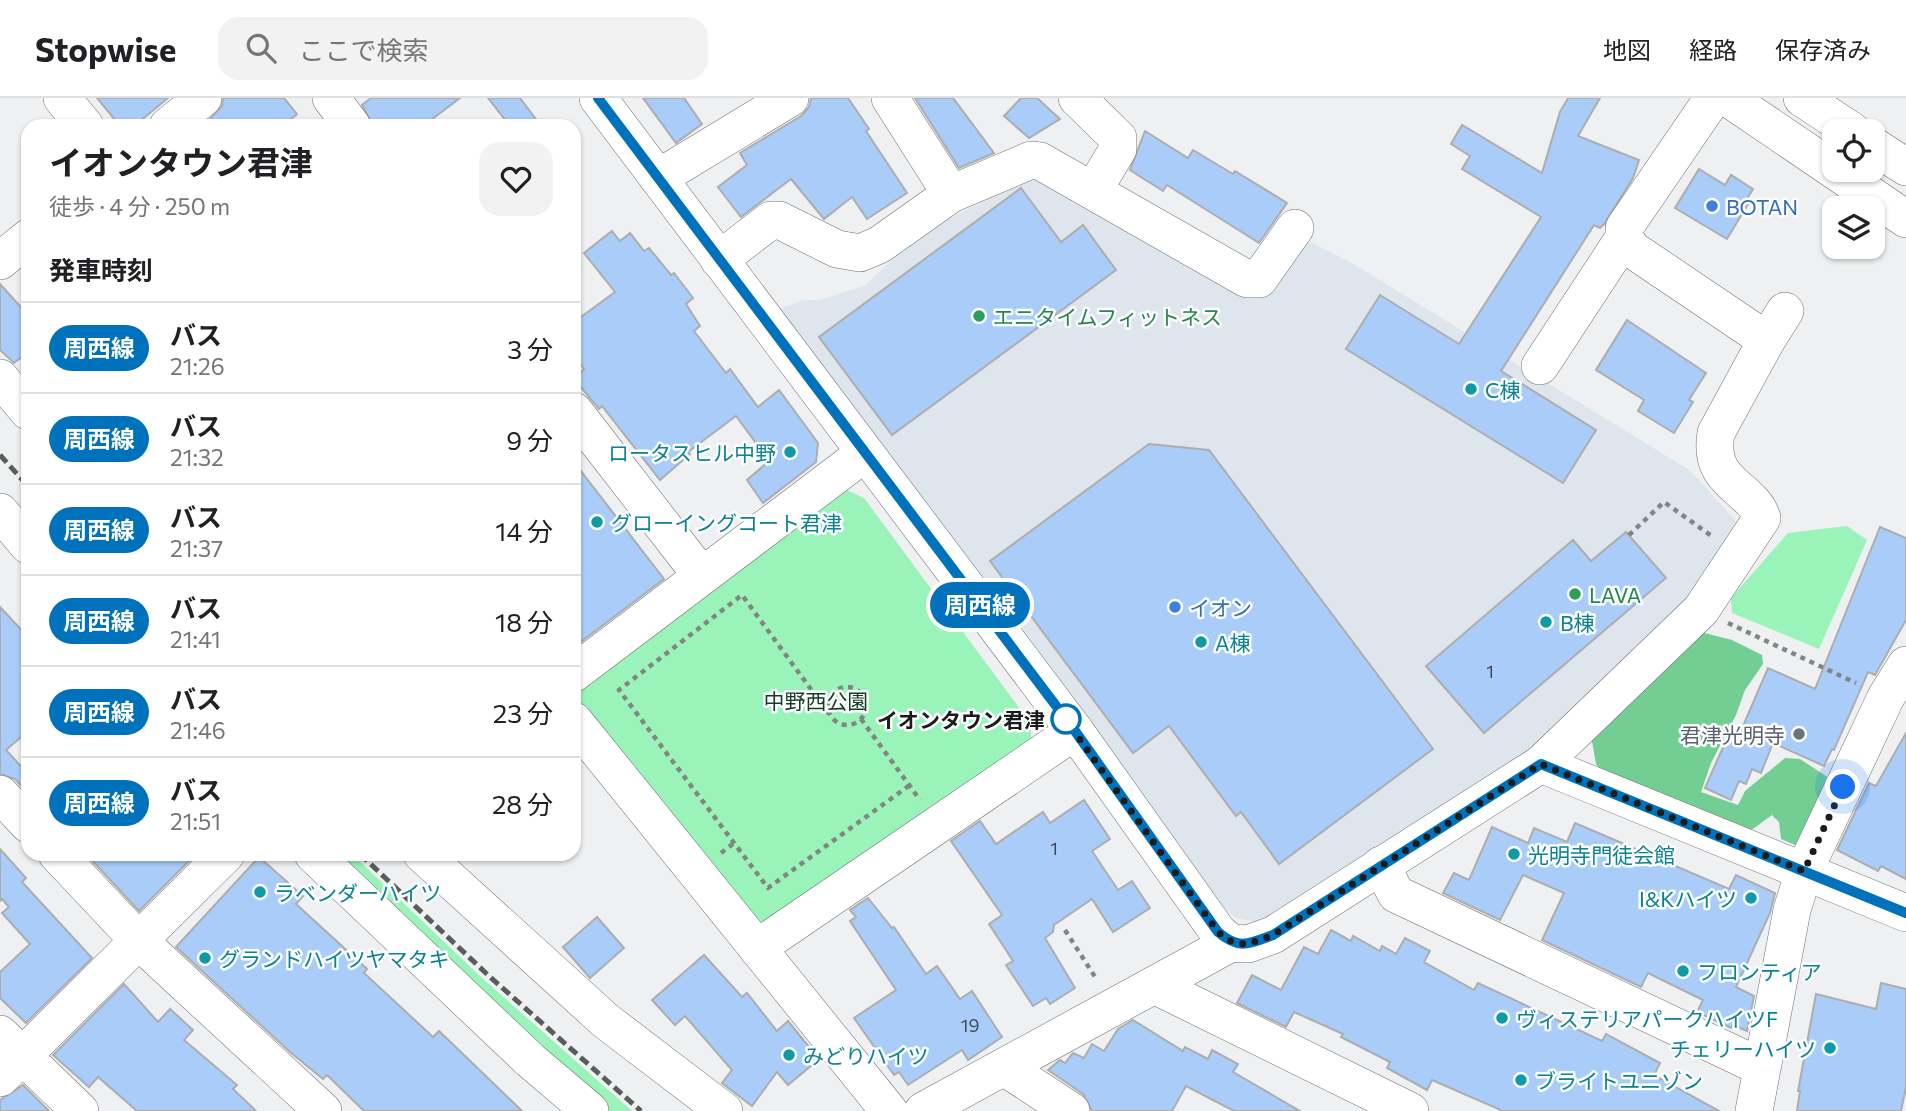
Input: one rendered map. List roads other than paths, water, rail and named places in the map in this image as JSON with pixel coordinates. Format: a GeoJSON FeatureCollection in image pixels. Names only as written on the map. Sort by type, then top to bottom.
{"type":"FeatureCollection","features":[{"type":"Feature","properties":{"kind":"street"},"geometry":{"type":"LineString","coordinates":[[62,98],[79,119]]}},
{"type":"Feature","properties":{"kind":"street"},"geometry":{"type":"LineString","coordinates":[[178,119],[203,98]]}},
{"type":"Feature","properties":{"kind":"street"},"geometry":{"type":"LineString","coordinates":[[331,98],[347,119]]}},
{"type":"Feature","properties":{"kind":"street"},"geometry":{"type":"LineString","coordinates":[[598,98],[1075,731],[1218,932],[1231,943]]}},
{"type":"Feature","properties":{"kind":"street"},"geometry":{"type":"LineString","coordinates":[[658,178],[790,98]]}},
{"type":"Feature","properties":{"kind":"street"},"geometry":{"type":"LineString","coordinates":[[890,98],[951,194]]}},
{"type":"Feature","properties":{"kind":"street"},"geometry":{"type":"LineString","coordinates":[[1077,98],[1118,138],[1118,149],[1093,191]]}},
{"type":"Feature","properties":{"kind":"street"},"geometry":{"type":"LineString","coordinates":[[1540,366],[1623,238],[1624,228],[1713,98]]}},
{"type":"Feature","properties":{"kind":"street"},"geometry":{"type":"LineString","coordinates":[[1728,98],[1847,196]]}},
{"type":"Feature","properties":{"kind":"street"},"geometry":{"type":"LineString","coordinates":[[1802,98],[1834,119]]}},
{"type":"Feature","properties":{"kind":"street"},"geometry":{"type":"LineString","coordinates":[[1885,153],[1906,167]]}},
{"type":"Feature","properties":{"kind":"street"},"geometry":{"type":"LineString","coordinates":[[719,260],[771,220],[779,220],[838,249],[860,253],[879,245],[951,194],[1031,160],[1040,161],[1247,279],[1259,279],[1295,228]]}},
{"type":"Feature","properties":{"kind":"street"},"geometry":{"type":"LineString","coordinates":[[1885,211],[1906,219]]}},
{"type":"Feature","properties":{"kind":"street"},"geometry":{"type":"LineString","coordinates":[[1623,238],[1633,250],[1756,333],[1765,344]]}},
{"type":"Feature","properties":{"kind":"street"},"geometry":{"type":"LineString","coordinates":[[0,261],[21,244]]}},
{"type":"Feature","properties":{"kind":"street"},"geometry":{"type":"LineString","coordinates":[[923,1111],[1231,943],[1248,944],[1273,935],[1541,764],[1700,610],[1762,518],[1760,511],[1727,480],[1713,449],[1716,433],[1785,311]]}},
{"type":"Feature","properties":{"kind":"street"},"geometry":{"type":"LineString","coordinates":[[0,378],[21,403]]}},
{"type":"Feature","properties":{"kind":"street"},"geometry":{"type":"LineString","coordinates":[[581,420],[701,575]]}},
{"type":"Feature","properties":{"kind":"street"},"geometry":{"type":"LineString","coordinates":[[581,668],[865,453]]}},
{"type":"Feature","properties":{"kind":"street"},"geometry":{"type":"LineString","coordinates":[[0,512],[21,537]]}},
{"type":"Feature","properties":{"kind":"street"},"geometry":{"type":"LineString","coordinates":[[1754,1111],[1761,1067],[1804,871],[1886,697],[1906,666]]}},
{"type":"Feature","properties":{"kind":"street"},"geometry":{"type":"LineString","coordinates":[[581,730],[889,1111]]}},
{"type":"Feature","properties":{"kind":"street"},"geometry":{"type":"LineString","coordinates":[[757,948],[1075,731]]}},
{"type":"Feature","properties":{"kind":"street"},"geometry":{"type":"LineString","coordinates":[[1541,764],[1906,913]]}},
{"type":"Feature","properties":{"kind":"street"},"geometry":{"type":"LineString","coordinates":[[0,794],[21,816]]}},
{"type":"Feature","properties":{"kind":"street"},"geometry":{"type":"LineString","coordinates":[[64,861],[139,941],[323,1111]]}},
{"type":"Feature","properties":{"kind":"street"},"geometry":{"type":"LineString","coordinates":[[80,1111],[7,1056],[139,941],[219,861]]}},
{"type":"Feature","properties":{"kind":"street"},"geometry":{"type":"LineString","coordinates":[[320,861],[530,1060],[590,1111]]}},
{"type":"Feature","properties":{"kind":"street"},"geometry":{"type":"LineString","coordinates":[[430,861],[606,1021],[724,1111]]}},
{"type":"Feature","properties":{"kind":"street"},"geometry":{"type":"LineString","coordinates":[[1381,865],[1396,894],[1761,1067]]}},
{"type":"Feature","properties":{"kind":"street"},"geometry":{"type":"LineString","coordinates":[[1154,985],[1410,1111]]}},
{"type":"Feature","properties":{"kind":"street"},"geometry":{"type":"LineString","coordinates":[[1004,1067],[1071,1111]]}},
{"type":"Feature","properties":{"kind":"railway"},"geometry":{"type":"LineString","coordinates":[[0,455],[21,478]]}},
{"type":"Feature","properties":{"kind":"railway"},"geometry":{"type":"LineString","coordinates":[[367,861],[489,976],[641,1111]]}},
{"type":"Feature","properties":{"kind":"place","name":"BOTAN"},"geometry":{"type":"Point","coordinates":[1712,206]}},
{"type":"Feature","properties":{"kind":"place","name":"エニタイムフィットネス"},"geometry":{"type":"Point","coordinates":[979,316]}},
{"type":"Feature","properties":{"kind":"place","name":"C棟"},"geometry":{"type":"Point","coordinates":[1471,389]}},
{"type":"Feature","properties":{"kind":"place","name":"ロータスヒル中野"},"geometry":{"type":"Point","coordinates":[790,452]}},
{"type":"Feature","properties":{"kind":"place","name":"グローイングコート君津"},"geometry":{"type":"Point","coordinates":[597,522]}},
{"type":"Feature","properties":{"kind":"place","name":"LAVA"},"geometry":{"type":"Point","coordinates":[1575,594]}},
{"type":"Feature","properties":{"kind":"place","name":"イオン"},"geometry":{"type":"Point","coordinates":[1175,607]}},
{"type":"Feature","properties":{"kind":"place","name":"B棟"},"geometry":{"type":"Point","coordinates":[1546,622]}},
{"type":"Feature","properties":{"kind":"place","name":"A棟"},"geometry":{"type":"Point","coordinates":[1201,642]}},
{"type":"Feature","properties":{"kind":"place","name":"イオンタウン君津"},"geometry":{"type":"Point","coordinates":[1066,719]}},
{"type":"Feature","properties":{"kind":"place","name":"君津光明寺"},"geometry":{"type":"Point","coordinates":[1799,734]}},
{"type":"Feature","properties":{"kind":"place","name":"光明寺門徒会館"},"geometry":{"type":"Point","coordinates":[1514,854]}},
{"type":"Feature","properties":{"kind":"place","name":"ラベンダーハイツ"},"geometry":{"type":"Point","coordinates":[260,892]}},
{"type":"Feature","properties":{"kind":"place","name":"I&Kハイツ"},"geometry":{"type":"Point","coordinates":[1751,898]}},
{"type":"Feature","properties":{"kind":"place","name":"グランドハイツヤマタキ"},"geometry":{"type":"Point","coordinates":[205,958]}},
{"type":"Feature","properties":{"kind":"place","name":"フロンティア"},"geometry":{"type":"Point","coordinates":[1683,971]}},
{"type":"Feature","properties":{"kind":"place","name":"ヴィステリアパークハイツF"},"geometry":{"type":"Point","coordinates":[1502,1018]}},
{"type":"Feature","properties":{"kind":"place","name":"チェリーハイツ"},"geometry":{"type":"Point","coordinates":[1830,1048]}},
{"type":"Feature","properties":{"kind":"place","name":"みどりハイツ"},"geometry":{"type":"Point","coordinates":[789,1055]}},
{"type":"Feature","properties":{"kind":"place","name":"ブライトユニゾン"},"geometry":{"type":"Point","coordinates":[1521,1080]}},
{"type":"Feature","properties":{"kind":"park label","name":"中野西公園"},"geometry":{"type":"Point","coordinates":[816,700]}}]}
